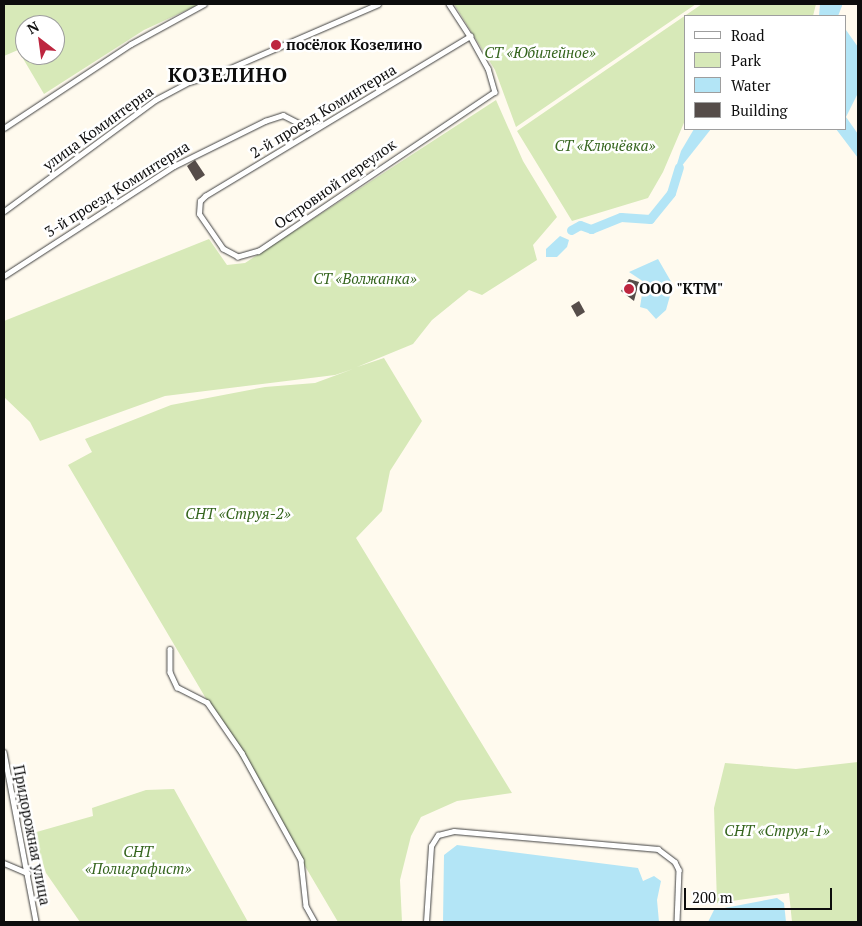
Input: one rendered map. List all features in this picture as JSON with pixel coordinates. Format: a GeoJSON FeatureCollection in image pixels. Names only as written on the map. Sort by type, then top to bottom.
{"type":"FeatureCollection","features":[{"type":"Feature","properties":{"kind":"street"},"geometry":{"type":"LineString","coordinates":[[4,128],[131,44],[204,4]]}},
{"type":"Feature","properties":{"kind":"street","name":"улица Коминтерна"},"geometry":{"type":"LineString","coordinates":[[4,211],[155,100],[189,82],[221,72],[378,4]]}},
{"type":"Feature","properties":{"kind":"street"},"geometry":{"type":"LineString","coordinates":[[449,4],[470,36]]}},
{"type":"Feature","properties":{"kind":"street","name":"Островной переулок"},"geometry":{"type":"LineString","coordinates":[[199,214],[230,255],[248,256],[282,237],[336,196],[495,92],[488,68],[470,36]]}},
{"type":"Feature","properties":{"kind":"street","name":"2-й проезд Коминтерна"},"geometry":{"type":"LineString","coordinates":[[199,214],[200,201],[205,196],[470,36]]}},
{"type":"Feature","properties":{"kind":"street","name":"3-й проезд Коминтерна"},"geometry":{"type":"LineString","coordinates":[[4,276],[174,166],[274,116],[292,118],[313,128],[326,124]]}},
{"type":"Feature","properties":{"kind":"street"},"geometry":{"type":"LineString","coordinates":[[170,648],[170,672],[177,688],[208,702],[242,753],[301,860],[306,906],[315,922]]}},
{"type":"Feature","properties":{"kind":"street","name":"Придорожная улица"},"geometry":{"type":"LineString","coordinates":[[4,752],[36,922]]}},
{"type":"Feature","properties":{"kind":"street"},"geometry":{"type":"LineString","coordinates":[[426,922],[431,846],[438,835],[454,831],[658,849],[675,862],[678,870],[677,922]]}},
{"type":"Feature","properties":{"kind":"street"},"geometry":{"type":"LineString","coordinates":[[4,863],[28,873]]}},
{"type":"Feature","properties":{"kind":"green space"},"geometry":{"type":"Polygon","coordinates":[[[4,4],[200,4],[144,30],[44,94],[27,65],[65,65],[65,15],[15,15],[15,51],[4,56],[4,4]]]}},
{"type":"Feature","properties":{"kind":"green space","name":"СТ «Юбилейное»"},"geometry":{"type":"Polygon","coordinates":[[[454,4],[696,4],[516,127],[495,70],[454,4]]]}},
{"type":"Feature","properties":{"kind":"green space","name":"СТ «Ключёвка»"},"geometry":{"type":"Polygon","coordinates":[[[702,4],[816,4],[813,15],[686,15],[702,4]]]}},
{"type":"Feature","properties":{"kind":"green space","name":"СТ «Ключёвка»"},"geometry":{"type":"Polygon","coordinates":[[[684,16],[684,123],[663,172],[648,198],[572,221],[517,131],[684,16]]]}},
{"type":"Feature","properties":{"kind":"green space","name":"СНТ «Струя-2»"},"geometry":{"type":"Polygon","coordinates":[[[496,100],[523,161],[557,217],[533,245],[537,260],[482,295],[469,290],[432,320],[413,344],[357,367],[384,358],[422,421],[390,471],[382,511],[356,538],[512,793],[457,801],[421,817],[411,836],[400,880],[402,922],[338,922],[68,465],[92,452],[85,439],[171,405],[265,387],[315,383],[353,369],[335,375],[165,396],[40,441],[30,422],[4,397],[4,321],[209,239],[227,265],[245,263],[496,100]]]}},
{"type":"Feature","properties":{"kind":"green space","name":"СНТ «Струя-1»"},"geometry":{"type":"Polygon","coordinates":[[[858,762],[858,922],[792,922],[789,893],[717,903],[714,808],[725,763],[796,769],[858,762]]]}},
{"type":"Feature","properties":{"kind":"green space","name":"СНТ «Полиграфист»"},"geometry":{"type":"Polygon","coordinates":[[[174,789],[248,922],[80,922],[46,873],[33,833],[93,816],[92,808],[146,790],[174,789]]]}},
{"type":"Feature","properties":{"kind":"water"},"geometry":{"type":"Polygon","coordinates":[[[820,4],[842,4],[838,15],[819,15],[820,4]]]}},
{"type":"Feature","properties":{"kind":"water"},"geometry":{"type":"Polygon","coordinates":[[[847,31],[858,47],[858,93],[847,115],[847,31]]]}},
{"type":"Feature","properties":{"kind":"water"},"geometry":{"type":"Polygon","coordinates":[[[847,118],[858,134],[858,158],[837,130],[847,130],[847,118]]]}},
{"type":"Feature","properties":{"kind":"water"},"geometry":{"type":"Polygon","coordinates":[[[693,130],[710,130],[673,177],[681,151],[693,130]]]}},
{"type":"Feature","properties":{"kind":"water"},"geometry":{"type":"Polygon","coordinates":[[[560,236],[569,240],[567,247],[557,257],[546,257],[546,249],[560,236]]]}},
{"type":"Feature","properties":{"kind":"water"},"geometry":{"type":"Polygon","coordinates":[[[658,259],[673,285],[666,310],[656,319],[647,309],[640,307],[644,282],[629,272],[658,259]]]}},
{"type":"Feature","properties":{"kind":"water"},"geometry":{"type":"Polygon","coordinates":[[[457,845],[638,868],[643,881],[654,876],[661,881],[657,900],[659,922],[443,922],[444,855],[457,845]]]}},
{"type":"Feature","properties":{"kind":"water"},"geometry":{"type":"Polygon","coordinates":[[[777,898],[784,903],[786,922],[708,922],[714,910],[777,898]]]}},
{"type":"Feature","properties":{"kind":"building"},"geometry":{"type":"Polygon","coordinates":[[[195,160],[205,175],[196,181],[187,166],[195,160]]]}},
{"type":"Feature","properties":{"kind":"building","name":"ООО \"КТМ\""},"geometry":{"type":"Polygon","coordinates":[[[629,279],[639,282],[634,301],[621,291],[629,279]]]}},
{"type":"Feature","properties":{"kind":"building"},"geometry":{"type":"Polygon","coordinates":[[[579,301],[585,312],[577,317],[571,306],[579,301]]]}},
{"type":"Feature","properties":{"kind":"waterway"},"geometry":{"type":"LineString","coordinates":[[571,230],[580,225],[591,229],[621,217],[650,219],[671,193],[679,167]]}},
{"type":"Feature","properties":{"kind":"place","name":"посёлок Козелино"},"geometry":{"type":"Point","coordinates":[276,45]}},
{"type":"Feature","properties":{"kind":"place","name":"ООО \"КТМ\""},"geometry":{"type":"Point","coordinates":[629,289]}},
{"type":"Feature","properties":{"kind":"district","name":"КОЗЕЛИНО"},"geometry":{"type":"Point","coordinates":[228,74]}},
{"type":"Feature","properties":{"kind":"park label","name":"СТ «Волжанка»"},"geometry":{"type":"Point","coordinates":[365,279]}}]}
